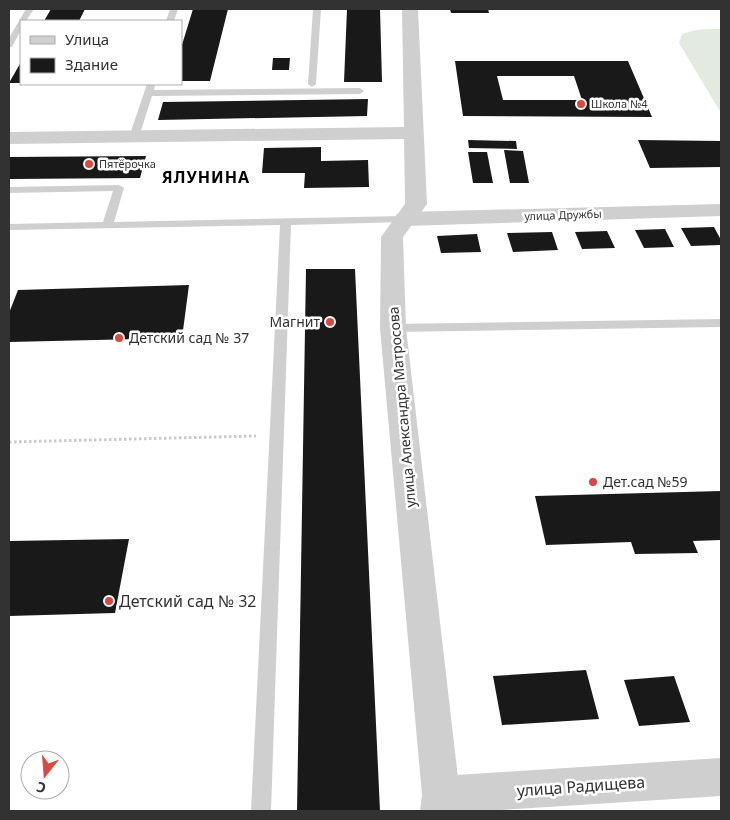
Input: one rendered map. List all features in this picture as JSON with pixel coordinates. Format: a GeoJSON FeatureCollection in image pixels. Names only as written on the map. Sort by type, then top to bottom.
{"type":"FeatureCollection","features":[{"type":"Feature","properties":{"kind":"street","name":"улица Александра Матросова"},"geometry":{"type":"LineString","coordinates":[[410,9],[416,204],[392,237],[392,328],[441,803]]}},
{"type":"Feature","properties":{"kind":"street"},"geometry":{"type":"LineString","coordinates":[[9,138],[413,133]]}},
{"type":"Feature","properties":{"kind":"street","name":"улица Дружбы"},"geometry":{"type":"LineString","coordinates":[[405,220],[721,210]]}},
{"type":"Feature","properties":{"kind":"street","name":"улица Радищева"},"geometry":{"type":"LineString","coordinates":[[441,803],[721,777]]}},
{"type":"Feature","properties":{"kind":"lane"},"geometry":{"type":"LineString","coordinates":[[23,20],[30,9]]}},
{"type":"Feature","properties":{"kind":"lane"},"geometry":{"type":"LineString","coordinates":[[312,84],[318,9]]}},
{"type":"Feature","properties":{"kind":"lane"},"geometry":{"type":"LineString","coordinates":[[9,44],[20,25]]}},
{"type":"Feature","properties":{"kind":"lane"},"geometry":{"type":"LineString","coordinates":[[134,136],[150,88],[360,91]]}},
{"type":"Feature","properties":{"kind":"lane"},"geometry":{"type":"LineString","coordinates":[[9,190],[119,188],[108,225]]}},
{"type":"Feature","properties":{"kind":"lane"},"geometry":{"type":"LineString","coordinates":[[9,227],[405,220]]}},
{"type":"Feature","properties":{"kind":"lane"},"geometry":{"type":"LineString","coordinates":[[261,811],[286,222]]}},
{"type":"Feature","properties":{"kind":"lane"},"geometry":{"type":"LineString","coordinates":[[392,328],[721,323]]}},
{"type":"Feature","properties":{"kind":"path"},"geometry":{"type":"LineString","coordinates":[[9,442],[277,435]]}},
{"type":"Feature","properties":{"kind":"shaded area"},"geometry":{"type":"Polygon","coordinates":[[[708,29],[721,29],[721,113],[679,43],[682,34],[708,29]]]}},
{"type":"Feature","properties":{"kind":"building"},"geometry":{"type":"Polygon","coordinates":[[[51,9],[85,9],[80,20],[45,20],[51,9]]]}},
{"type":"Feature","properties":{"kind":"building"},"geometry":{"type":"Polygon","coordinates":[[[193,9],[228,9],[210,81],[182,81],[182,45],[193,9]]]}},
{"type":"Feature","properties":{"kind":"building"},"geometry":{"type":"Polygon","coordinates":[[[347,9],[380,9],[382,82],[344,82],[347,9]]]}},
{"type":"Feature","properties":{"kind":"building"},"geometry":{"type":"Polygon","coordinates":[[[450,9],[488,9],[489,13],[451,13],[450,9]]]}},
{"type":"Feature","properties":{"kind":"building"},"geometry":{"type":"Polygon","coordinates":[[[273,58],[290,58],[289,70],[272,70],[273,58]]]}},
{"type":"Feature","properties":{"kind":"building"},"geometry":{"type":"Polygon","coordinates":[[[455,61],[628,61],[652,117],[463,116],[455,61]],[[497,76],[503,100],[582,100],[574,76],[497,76]]]}},
{"type":"Feature","properties":{"kind":"building"},"geometry":{"type":"Polygon","coordinates":[[[20,64],[20,83],[9,83],[20,64]]]}},
{"type":"Feature","properties":{"kind":"building"},"geometry":{"type":"Polygon","coordinates":[[[368,99],[367,116],[158,120],[163,102],[368,99]]]}},
{"type":"Feature","properties":{"kind":"building"},"geometry":{"type":"Polygon","coordinates":[[[468,140],[516,141],[517,149],[469,148],[468,140]]]}},
{"type":"Feature","properties":{"kind":"building"},"geometry":{"type":"Polygon","coordinates":[[[638,140],[721,141],[721,167],[650,168],[638,140]]]}},
{"type":"Feature","properties":{"kind":"building"},"geometry":{"type":"Polygon","coordinates":[[[321,147],[321,161],[368,160],[369,187],[304,188],[305,173],[262,173],[264,148],[321,147]]]}},
{"type":"Feature","properties":{"kind":"building"},"geometry":{"type":"Polygon","coordinates":[[[504,150],[523,151],[529,183],[510,183],[504,150]]]}},
{"type":"Feature","properties":{"kind":"building"},"geometry":{"type":"Polygon","coordinates":[[[468,152],[487,152],[493,183],[473,183],[468,152]]]}},
{"type":"Feature","properties":{"kind":"building"},"geometry":{"type":"Polygon","coordinates":[[[146,156],[140,178],[9,179],[9,157],[146,156]]]}},
{"type":"Feature","properties":{"kind":"building"},"geometry":{"type":"Polygon","coordinates":[[[714,227],[721,240],[721,245],[691,246],[681,228],[714,227]]]}},
{"type":"Feature","properties":{"kind":"building"},"geometry":{"type":"Polygon","coordinates":[[[665,229],[674,247],[644,248],[635,230],[665,229]]]}},
{"type":"Feature","properties":{"kind":"building"},"geometry":{"type":"Polygon","coordinates":[[[607,231],[615,248],[582,249],[575,232],[607,231]]]}},
{"type":"Feature","properties":{"kind":"building"},"geometry":{"type":"Polygon","coordinates":[[[552,232],[558,250],[513,252],[507,233],[552,232]]]}},
{"type":"Feature","properties":{"kind":"building"},"geometry":{"type":"Polygon","coordinates":[[[477,234],[481,252],[441,253],[437,236],[477,234]]]}},
{"type":"Feature","properties":{"kind":"building"},"geometry":{"type":"Polygon","coordinates":[[[306,269],[355,269],[380,811],[297,811],[306,269]]]}},
{"type":"Feature","properties":{"kind":"building"},"geometry":{"type":"Polygon","coordinates":[[[189,285],[182,338],[9,342],[9,313],[18,290],[189,285]]]}},
{"type":"Feature","properties":{"kind":"building","name":"Дет.сад №59"},"geometry":{"type":"Polygon","coordinates":[[[721,491],[721,540],[693,541],[698,553],[635,554],[631,542],[546,545],[535,496],[721,491]]]}},
{"type":"Feature","properties":{"kind":"building"},"geometry":{"type":"Polygon","coordinates":[[[129,539],[115,613],[9,616],[9,541],[129,539]]]}},
{"type":"Feature","properties":{"kind":"building"},"geometry":{"type":"Polygon","coordinates":[[[586,670],[599,719],[502,725],[493,676],[586,670]]]}},
{"type":"Feature","properties":{"kind":"building"},"geometry":{"type":"Polygon","coordinates":[[[674,676],[690,722],[639,726],[624,680],[674,676]]]}},
{"type":"Feature","properties":{"kind":"place","name":"Школа №4"},"geometry":{"type":"Point","coordinates":[581,104]}},
{"type":"Feature","properties":{"kind":"place","name":"Пятёрочка"},"geometry":{"type":"Point","coordinates":[89,164]}},
{"type":"Feature","properties":{"kind":"place","name":"Магнит"},"geometry":{"type":"Point","coordinates":[330,322]}},
{"type":"Feature","properties":{"kind":"place","name":"Детский сад № 37"},"geometry":{"type":"Point","coordinates":[119,338]}},
{"type":"Feature","properties":{"kind":"place","name":"Дет.сад №59"},"geometry":{"type":"Point","coordinates":[593,482]}},
{"type":"Feature","properties":{"kind":"place","name":"Детский сад № 32"},"geometry":{"type":"Point","coordinates":[109,601]}},
{"type":"Feature","properties":{"kind":"district","name":"ЯЛУНИНА"},"geometry":{"type":"Point","coordinates":[206,177]}}]}
